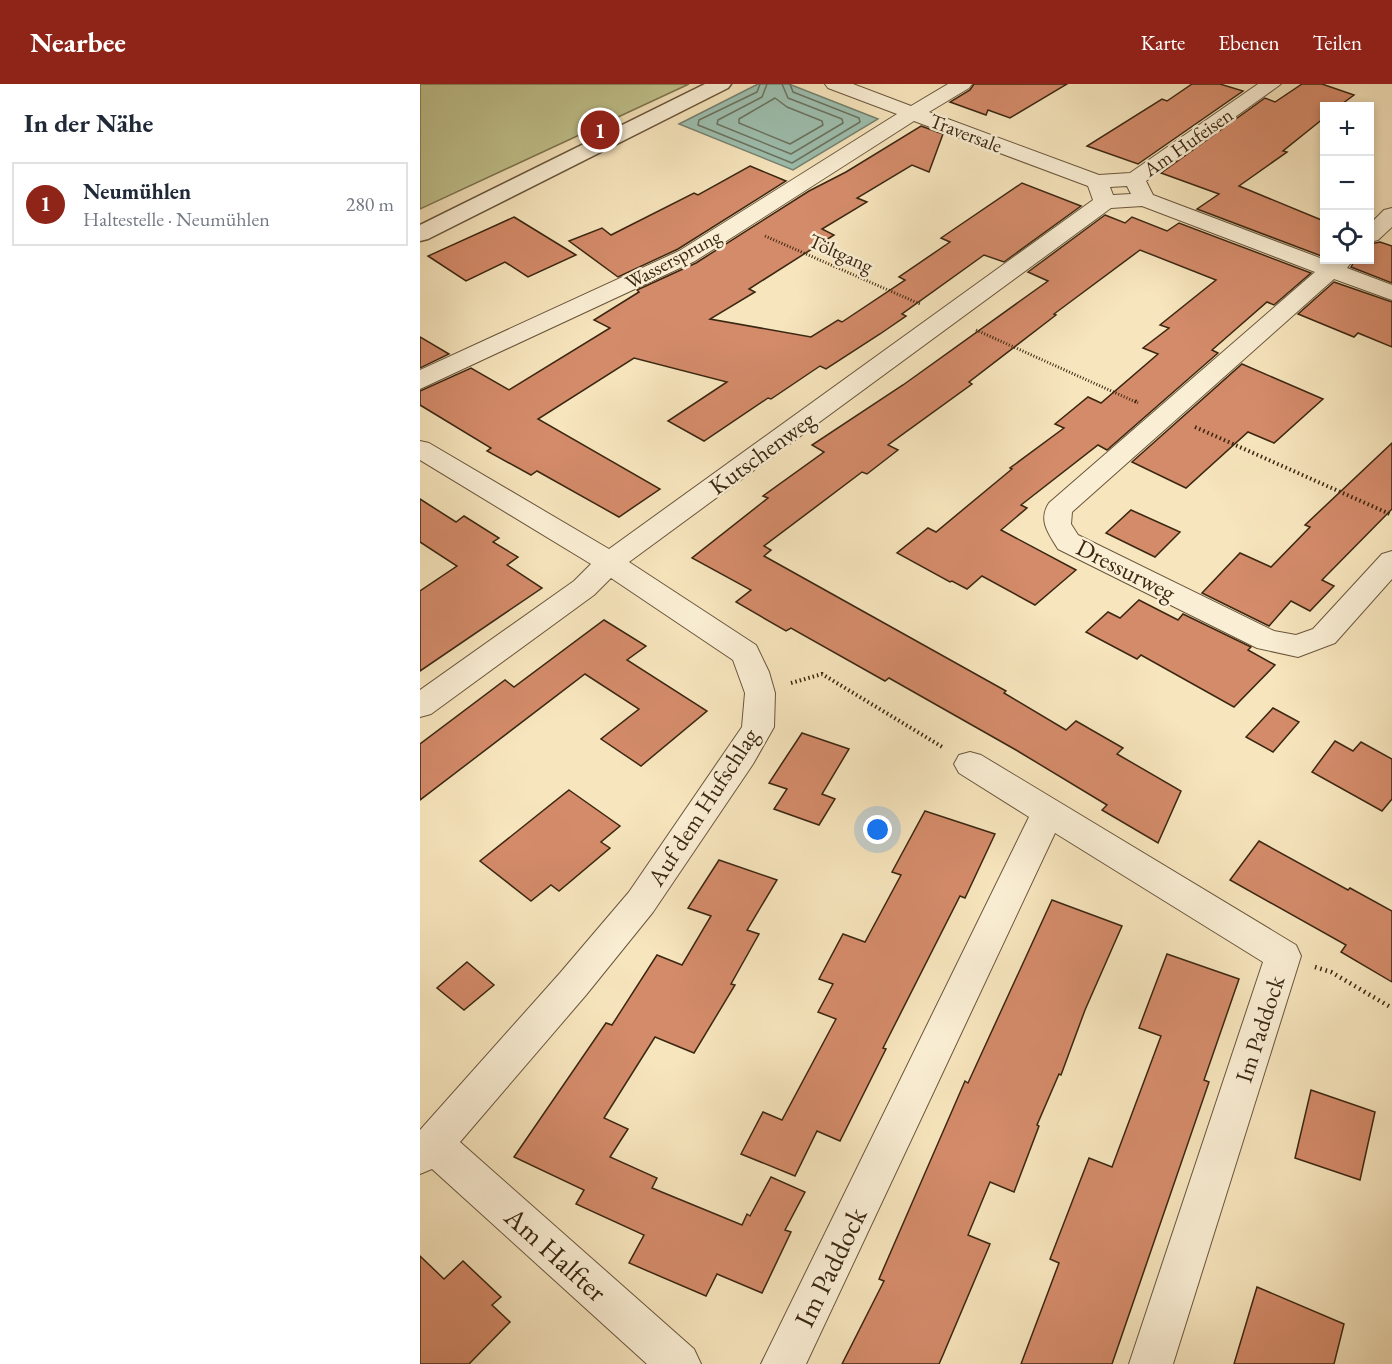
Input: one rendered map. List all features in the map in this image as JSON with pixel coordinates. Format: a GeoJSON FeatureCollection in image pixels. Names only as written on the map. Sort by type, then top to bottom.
{"type":"FeatureCollection","features":[{"type":"Feature","properties":{"kind":"street"},"geometry":{"type":"LineString","coordinates":[[420,234],[721,84]]}},
{"type":"Feature","properties":{"kind":"street","name":"Traversale"},"geometry":{"type":"LineString","coordinates":[[835,84],[913,113],[1101,192],[1140,189],[1336,265],[1392,293]]}},
{"type":"Feature","properties":{"kind":"street"},"geometry":{"type":"LineString","coordinates":[[913,113],[962,84]]}},
{"type":"Feature","properties":{"kind":"street","name":"Am Hufeisen"},"geometry":{"type":"LineString","coordinates":[[1140,189],[1271,84]]}},
{"type":"Feature","properties":{"kind":"street","name":"Wassersprung"},"geometry":{"type":"LineString","coordinates":[[420,381],[438,370],[687,256],[913,113]]}},
{"type":"Feature","properties":{"kind":"street","name":"Kutschenweg"},"geometry":{"type":"LineString","coordinates":[[420,706],[584,588],[610,562],[950,317],[1101,192]]}},
{"type":"Feature","properties":{"kind":"street"},"geometry":{"type":"LineString","coordinates":[[1374,231],[1392,215]]}},
{"type":"Feature","properties":{"kind":"street","name":"Dressurweg"},"geometry":{"type":"LineString","coordinates":[[1336,265],[1059,509],[1057,524],[1068,542],[1268,641],[1298,646],[1324,636],[1392,561]]}},
{"type":"Feature","properties":{"kind":"street","name":"Auf dem Hufschlag"},"geometry":{"type":"LineString","coordinates":[[420,449],[610,562],[630,578],[726,639],[745,653],[760,693],[758,727],[742,755],[641,902],[573,984],[426,1150]]}},
{"type":"Feature","properties":{"kind":"street","name":"Im Paddock"},"geometry":{"type":"LineString","coordinates":[[970,764],[1283,956],[1151,1364]]}},
{"type":"Feature","properties":{"kind":"street","name":"Im Paddock"},"geometry":{"type":"LineString","coordinates":[[783,1364],[1048,812]]}},
{"type":"Feature","properties":{"kind":"street","name":"Am Halfter"},"geometry":{"type":"LineString","coordinates":[[426,1150],[679,1364]]}},
{"type":"Feature","properties":{"kind":"path","name":"Töltgang"},"geometry":{"type":"LineString","coordinates":[[737,224],[922,305]]}},
{"type":"Feature","properties":{"kind":"path"},"geometry":{"type":"LineString","coordinates":[[760,693],[822,674],[970,764]]}},
{"type":"Feature","properties":{"kind":"path"},"geometry":{"type":"LineString","coordinates":[[1283,956],[1331,972],[1392,1008]]}},
{"type":"Feature","properties":{"kind":"green space"},"geometry":{"type":"Polygon","coordinates":[[[420,84],[689,84],[420,209],[420,84]]]}},
{"type":"Feature","properties":{"kind":"water"},"geometry":{"type":"Polygon","coordinates":[[[758,84],[789,84],[878,119],[793,170],[679,124],[758,84]]]}},
{"type":"Feature","properties":{"kind":"building"},"geometry":{"type":"Polygon","coordinates":[[[974,84],[1067,84],[1010,118],[988,110],[986,115],[950,102],[970,90],[974,84]]]}},
{"type":"Feature","properties":{"kind":"building"},"geometry":{"type":"Polygon","coordinates":[[[1192,84],[1220,84],[1243,91],[1138,164],[1087,146],[1162,99],[1167,101],[1192,84]]]}},
{"type":"Feature","properties":{"kind":"building"},"geometry":{"type":"Polygon","coordinates":[[[1302,84],[1322,84],[1354,95],[1344,102],[1320,102],[1320,121],[1283,151],[1287,152],[1239,186],[1320,219],[1320,255],[1197,209],[1219,194],[1161,173],[1265,98],[1275,102],[1302,84]]]}},
{"type":"Feature","properties":{"kind":"building"},"geometry":{"type":"Polygon","coordinates":[[[921,126],[943,134],[929,172],[912,165],[857,198],[867,202],[822,229],[834,235],[749,289],[755,292],[710,319],[811,337],[838,320],[842,322],[905,280],[899,277],[950,242],[941,238],[1022,183],[1081,206],[1004,262],[984,255],[902,314],[906,316],[880,334],[826,369],[820,366],[704,441],[668,421],[727,382],[634,358],[538,419],[660,489],[619,517],[537,471],[531,475],[487,451],[491,448],[420,405],[420,391],[471,368],[509,390],[610,328],[594,320],[639,292],[637,290],[696,263],[809,191],[846,172],[921,126]]]}},
{"type":"Feature","properties":{"kind":"building"},"geometry":{"type":"Polygon","coordinates":[[[750,166],[786,181],[678,249],[618,277],[569,241],[602,228],[611,235],[694,193],[698,195],[750,166]]]}},
{"type":"Feature","properties":{"kind":"building"},"geometry":{"type":"Polygon","coordinates":[[[1105,215],[1125,223],[1132,217],[1167,231],[1179,223],[1311,273],[1274,305],[1267,302],[1212,350],[1218,353],[1107,450],[1098,445],[1021,505],[1027,508],[1001,530],[1076,570],[1035,605],[982,576],[967,589],[897,553],[928,528],[936,532],[1012,469],[1010,468],[1064,428],[1055,424],[1088,397],[1101,403],[1158,354],[1143,348],[1169,328],[1160,325],[1216,280],[1140,250],[1054,314],[1056,315],[969,382],[972,384],[888,445],[898,450],[867,474],[862,472],[764,546],[771,550],[764,556],[1006,691],[1004,693],[1066,730],[1076,721],[1123,748],[1117,754],[1181,791],[1158,843],[1102,810],[1107,805],[1016,750],[889,678],[885,681],[791,628],[786,631],[736,602],[751,590],[692,558],[768,498],[763,496],[824,452],[812,445],[903,385],[1048,281],[1028,272],[1105,215]]]}},
{"type":"Feature","properties":{"kind":"building"},"geometry":{"type":"Polygon","coordinates":[[[514,217],[576,255],[528,277],[505,262],[466,281],[428,256],[514,217]]]}},
{"type":"Feature","properties":{"kind":"building"},"geometry":{"type":"Polygon","coordinates":[[[1380,242],[1392,246],[1392,283],[1351,267],[1353,264],[1374,264],[1374,243],[1380,242]]]}},
{"type":"Feature","properties":{"kind":"building"},"geometry":{"type":"Polygon","coordinates":[[[1334,282],[1392,302],[1392,347],[1358,333],[1354,337],[1298,314],[1334,282]]]}},
{"type":"Feature","properties":{"kind":"building"},"geometry":{"type":"Polygon","coordinates":[[[420,337],[449,354],[420,368],[420,337]]]}},
{"type":"Feature","properties":{"kind":"building"},"geometry":{"type":"Polygon","coordinates":[[[1242,364],[1323,399],[1274,443],[1248,432],[1186,488],[1132,462],[1242,364]]]}},
{"type":"Feature","properties":{"kind":"building"},"geometry":{"type":"Polygon","coordinates":[[[1392,443],[1392,509],[1322,580],[1334,586],[1310,611],[1291,601],[1269,626],[1202,593],[1240,553],[1271,567],[1310,527],[1305,525],[1392,443]]]}},
{"type":"Feature","properties":{"kind":"building"},"geometry":{"type":"Polygon","coordinates":[[[420,499],[456,522],[464,516],[499,538],[493,542],[518,557],[507,565],[542,588],[420,671],[420,591],[457,566],[420,542],[420,499]]]}},
{"type":"Feature","properties":{"kind":"building"},"geometry":{"type":"Polygon","coordinates":[[[1131,510],[1180,532],[1155,557],[1106,533],[1131,510]]]}},
{"type":"Feature","properties":{"kind":"building"},"geometry":{"type":"Polygon","coordinates":[[[1139,600],[1178,620],[1183,614],[1251,647],[1248,650],[1275,665],[1234,707],[1141,655],[1137,659],[1086,632],[1108,612],[1120,618],[1139,600]]]}},
{"type":"Feature","properties":{"kind":"building"},"geometry":{"type":"Polygon","coordinates":[[[604,620],[646,646],[627,660],[707,711],[641,766],[601,739],[639,709],[585,674],[420,800],[420,744],[505,680],[514,687],[604,620]]]}},
{"type":"Feature","properties":{"kind":"building"},"geometry":{"type":"Polygon","coordinates":[[[1273,708],[1299,722],[1273,752],[1246,737],[1273,708]]]}},
{"type":"Feature","properties":{"kind":"building"},"geometry":{"type":"Polygon","coordinates":[[[802,733],[849,749],[822,794],[835,799],[819,825],[774,809],[787,789],[769,783],[802,733]]]}},
{"type":"Feature","properties":{"kind":"building"},"geometry":{"type":"Polygon","coordinates":[[[1335,741],[1353,751],[1361,742],[1392,759],[1392,799],[1382,811],[1312,772],[1335,741]]]}},
{"type":"Feature","properties":{"kind":"building"},"geometry":{"type":"Polygon","coordinates":[[[569,790],[620,826],[601,842],[610,848],[559,891],[551,885],[531,901],[480,861],[569,790]]]}},
{"type":"Feature","properties":{"kind":"building"},"geometry":{"type":"Polygon","coordinates":[[[925,811],[995,834],[965,898],[960,896],[883,1048],[886,1049],[840,1141],[817,1131],[795,1176],[741,1154],[763,1112],[782,1120],[836,1019],[818,1012],[833,984],[819,979],[843,934],[865,942],[901,875],[892,872],[925,811]]]}},
{"type":"Feature","properties":{"kind":"building"},"geometry":{"type":"Polygon","coordinates":[[[1259,841],[1348,890],[1350,888],[1392,911],[1392,982],[1341,952],[1346,945],[1230,880],[1259,841]]]}},
{"type":"Feature","properties":{"kind":"building"},"geometry":{"type":"Polygon","coordinates":[[[719,860],[777,880],[747,930],[759,934],[731,984],[735,985],[694,1053],[655,1037],[604,1118],[628,1129],[610,1157],[657,1178],[652,1188],[742,1225],[747,1214],[750,1216],[771,1177],[805,1192],[785,1230],[791,1232],[762,1293],[717,1274],[706,1296],[629,1263],[644,1235],[576,1204],[584,1190],[514,1157],[606,1023],[612,1025],[657,955],[682,965],[711,916],[688,908],[719,860]]]}},
{"type":"Feature","properties":{"kind":"building"},"geometry":{"type":"Polygon","coordinates":[[[1052,900],[1122,926],[1085,1010],[1061,1075],[1059,1074],[1037,1125],[1039,1126],[1014,1192],[990,1182],[968,1235],[990,1244],[939,1364],[842,1364],[884,1281],[879,1279],[965,1081],[968,1083],[1052,900]]]}},
{"type":"Feature","properties":{"kind":"building"},"geometry":{"type":"Polygon","coordinates":[[[1167,954],[1239,979],[1204,1080],[1209,1082],[1112,1364],[1021,1364],[1059,1263],[1050,1259],[1089,1158],[1112,1167],[1161,1036],[1139,1028],[1167,954]]]}},
{"type":"Feature","properties":{"kind":"building"},"geometry":{"type":"Polygon","coordinates":[[[467,962],[494,985],[464,1010],[437,988],[467,962]]]}},
{"type":"Feature","properties":{"kind":"building"},"geometry":{"type":"Polygon","coordinates":[[[1311,1090],[1375,1112],[1360,1180],[1295,1158],[1311,1090]]]}},
{"type":"Feature","properties":{"kind":"building"},"geometry":{"type":"Polygon","coordinates":[[[420,1256],[444,1279],[463,1261],[501,1297],[492,1305],[510,1322],[469,1364],[420,1364],[420,1256]]]}},
{"type":"Feature","properties":{"kind":"building"},"geometry":{"type":"Polygon","coordinates":[[[1257,1287],[1344,1324],[1334,1364],[1234,1364],[1257,1287]]]}},
{"type":"Feature","properties":{"kind":"place","name":"Neumühlen"},"geometry":{"type":"Point","coordinates":[600,130]}}]}
